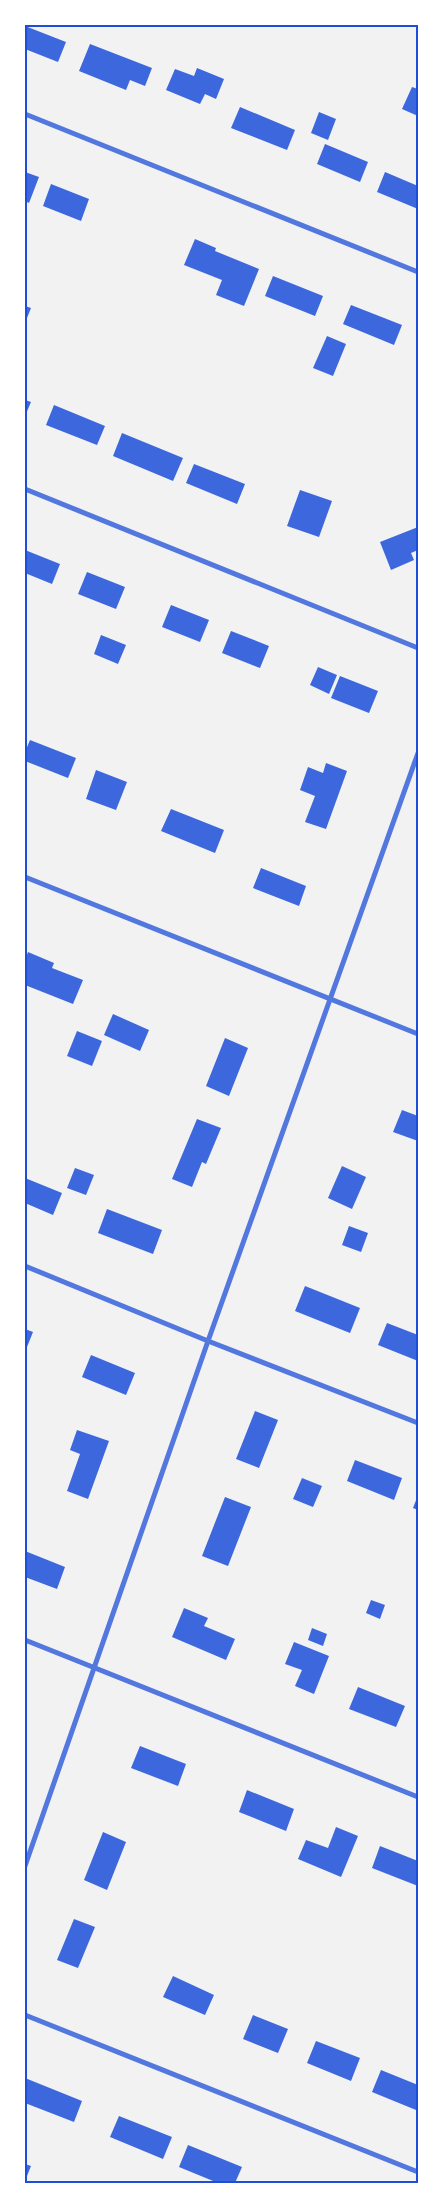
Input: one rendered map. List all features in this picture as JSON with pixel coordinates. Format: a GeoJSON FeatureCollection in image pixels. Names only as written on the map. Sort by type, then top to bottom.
{"type":"FeatureCollection","features":[{"type":"Feature","properties":{"kind":"street"},"geometry":{"type":"LineString","coordinates":[[25,114],[418,272]]}},
{"type":"Feature","properties":{"kind":"street"},"geometry":{"type":"LineString","coordinates":[[25,489],[418,648]]}},
{"type":"Feature","properties":{"kind":"street"},"geometry":{"type":"LineString","coordinates":[[25,1866],[208,1341],[418,753]]}},
{"type":"Feature","properties":{"kind":"street"},"geometry":{"type":"LineString","coordinates":[[25,877],[418,1034]]}},
{"type":"Feature","properties":{"kind":"street"},"geometry":{"type":"LineString","coordinates":[[25,1266],[208,1341],[418,1423]]}},
{"type":"Feature","properties":{"kind":"street"},"geometry":{"type":"LineString","coordinates":[[25,1640],[418,1797]]}},
{"type":"Feature","properties":{"kind":"street"},"geometry":{"type":"LineString","coordinates":[[25,2015],[418,2172]]}},
{"type":"Feature","properties":{"kind":"building"},"geometry":{"type":"Polygon","coordinates":[[[25,26],[66,42],[58,62],[25,49],[25,26]]]}},
{"type":"Feature","properties":{"kind":"building"},"geometry":{"type":"Polygon","coordinates":[[[90,44],[152,68],[145,86],[130,80],[126,90],[79,71],[90,44]]]}},
{"type":"Feature","properties":{"kind":"building"},"geometry":{"type":"Polygon","coordinates":[[[197,68],[224,79],[216,99],[205,94],[200,104],[166,90],[175,69],[194,76],[197,68]]]}},
{"type":"Feature","properties":{"kind":"building"},"geometry":{"type":"Polygon","coordinates":[[[412,87],[418,89],[418,116],[402,109],[412,87]]]}},
{"type":"Feature","properties":{"kind":"building"},"geometry":{"type":"Polygon","coordinates":[[[240,107],[295,130],[287,150],[231,128],[240,107]]]}},
{"type":"Feature","properties":{"kind":"building"},"geometry":{"type":"Polygon","coordinates":[[[319,112],[336,119],[328,140],[311,133],[319,112]]]}},
{"type":"Feature","properties":{"kind":"building"},"geometry":{"type":"Polygon","coordinates":[[[325,144],[368,162],[360,182],[317,164],[325,144]]]}},
{"type":"Feature","properties":{"kind":"building"},"geometry":{"type":"Polygon","coordinates":[[[25,172],[39,177],[29,203],[25,201],[25,172]]]}},
{"type":"Feature","properties":{"kind":"building"},"geometry":{"type":"Polygon","coordinates":[[[385,172],[418,186],[418,209],[377,192],[385,172]]]}},
{"type":"Feature","properties":{"kind":"building"},"geometry":{"type":"Polygon","coordinates":[[[51,184],[89,199],[81,221],[43,206],[51,184]]]}},
{"type":"Feature","properties":{"kind":"building"},"geometry":{"type":"Polygon","coordinates":[[[195,239],[216,248],[215,251],[259,269],[244,306],[216,295],[222,280],[184,265],[195,239]]]}},
{"type":"Feature","properties":{"kind":"building"},"geometry":{"type":"Polygon","coordinates":[[[273,276],[323,296],[315,316],[265,296],[273,276]]]}},
{"type":"Feature","properties":{"kind":"building"},"geometry":{"type":"Polygon","coordinates":[[[351,305],[402,325],[394,345],[343,324],[351,305]]]}},
{"type":"Feature","properties":{"kind":"building"},"geometry":{"type":"Polygon","coordinates":[[[25,306],[31,308],[25,323],[25,306]]]}},
{"type":"Feature","properties":{"kind":"building"},"geometry":{"type":"Polygon","coordinates":[[[327,336],[346,344],[333,376],[313,368],[327,336]]]}},
{"type":"Feature","properties":{"kind":"building"},"geometry":{"type":"Polygon","coordinates":[[[25,400],[31,402],[25,416],[25,400]]]}},
{"type":"Feature","properties":{"kind":"building"},"geometry":{"type":"Polygon","coordinates":[[[54,405],[105,426],[97,445],[46,425],[54,405]]]}},
{"type":"Feature","properties":{"kind":"building"},"geometry":{"type":"Polygon","coordinates":[[[122,433],[183,458],[173,481],[113,456],[122,433]]]}},
{"type":"Feature","properties":{"kind":"building"},"geometry":{"type":"Polygon","coordinates":[[[194,464],[245,484],[237,504],[186,483],[194,464]]]}},
{"type":"Feature","properties":{"kind":"building"},"geometry":{"type":"Polygon","coordinates":[[[300,490],[332,501],[319,537],[287,526],[300,490]]]}},
{"type":"Feature","properties":{"kind":"building"},"geometry":{"type":"Polygon","coordinates":[[[418,527],[418,550],[411,553],[414,560],[391,570],[380,542],[418,527]]]}},
{"type":"Feature","properties":{"kind":"building"},"geometry":{"type":"Polygon","coordinates":[[[25,550],[60,564],[52,584],[25,573],[25,550]]]}},
{"type":"Feature","properties":{"kind":"building"},"geometry":{"type":"Polygon","coordinates":[[[87,572],[125,587],[116,609],[78,594],[87,572]]]}},
{"type":"Feature","properties":{"kind":"building"},"geometry":{"type":"Polygon","coordinates":[[[171,605],[209,620],[200,642],[162,627],[171,605]]]}},
{"type":"Feature","properties":{"kind":"building"},"geometry":{"type":"Polygon","coordinates":[[[231,631],[269,646],[260,668],[222,653],[231,631]]]}},
{"type":"Feature","properties":{"kind":"building"},"geometry":{"type":"Polygon","coordinates":[[[101,635],[126,645],[118,664],[94,654],[101,635]]]}},
{"type":"Feature","properties":{"kind":"building"},"geometry":{"type":"Polygon","coordinates":[[[318,667],[337,675],[329,694],[310,685],[318,667]]]}},
{"type":"Feature","properties":{"kind":"building"},"geometry":{"type":"Polygon","coordinates":[[[340,676],[378,691],[369,713],[331,698],[340,676]]]}},
{"type":"Feature","properties":{"kind":"building"},"geometry":{"type":"Polygon","coordinates":[[[30,740],[76,758],[68,778],[25,761],[25,752],[30,740]]]}},
{"type":"Feature","properties":{"kind":"building"},"geometry":{"type":"Polygon","coordinates":[[[326,763],[347,771],[326,829],[305,822],[315,796],[300,790],[308,767],[323,773],[326,763]]]}},
{"type":"Feature","properties":{"kind":"building"},"geometry":{"type":"Polygon","coordinates":[[[96,770],[127,782],[116,810],[86,799],[96,770]]]}},
{"type":"Feature","properties":{"kind":"building"},"geometry":{"type":"Polygon","coordinates":[[[171,809],[224,830],[215,853],[161,831],[171,809]]]}},
{"type":"Feature","properties":{"kind":"building"},"geometry":{"type":"Polygon","coordinates":[[[261,868],[306,886],[299,906],[253,888],[261,868]]]}},
{"type":"Feature","properties":{"kind":"building"},"geometry":{"type":"Polygon","coordinates":[[[28,952],[54,963],[52,968],[83,980],[73,1004],[25,985],[25,960],[28,952]]]}},
{"type":"Feature","properties":{"kind":"building"},"geometry":{"type":"Polygon","coordinates":[[[113,1014],[149,1030],[140,1051],[104,1035],[113,1014]]]}},
{"type":"Feature","properties":{"kind":"building"},"geometry":{"type":"Polygon","coordinates":[[[77,1031],[102,1041],[92,1066],[67,1056],[77,1031]]]}},
{"type":"Feature","properties":{"kind":"building"},"geometry":{"type":"Polygon","coordinates":[[[225,1038],[248,1048],[229,1096],[206,1086],[225,1038]]]}},
{"type":"Feature","properties":{"kind":"building"},"geometry":{"type":"Polygon","coordinates":[[[402,1110],[418,1116],[418,1141],[393,1132],[402,1110]]]}},
{"type":"Feature","properties":{"kind":"building"},"geometry":{"type":"Polygon","coordinates":[[[197,1119],[221,1128],[206,1164],[202,1162],[192,1187],[172,1179],[197,1119]]]}},
{"type":"Feature","properties":{"kind":"building"},"geometry":{"type":"Polygon","coordinates":[[[342,1166],[366,1177],[352,1209],[328,1198],[342,1166]]]}},
{"type":"Feature","properties":{"kind":"building"},"geometry":{"type":"Polygon","coordinates":[[[75,1168],[94,1175],[86,1195],[67,1188],[75,1168]]]}},
{"type":"Feature","properties":{"kind":"building"},"geometry":{"type":"Polygon","coordinates":[[[25,1178],[62,1193],[53,1215],[25,1203],[25,1178]]]}},
{"type":"Feature","properties":{"kind":"building"},"geometry":{"type":"Polygon","coordinates":[[[107,1209],[162,1230],[153,1254],[98,1233],[107,1209]]]}},
{"type":"Feature","properties":{"kind":"building"},"geometry":{"type":"Polygon","coordinates":[[[349,1226],[368,1233],[361,1252],[342,1245],[349,1226]]]}},
{"type":"Feature","properties":{"kind":"building"},"geometry":{"type":"Polygon","coordinates":[[[305,1286],[360,1308],[350,1333],[295,1311],[305,1286]]]}},
{"type":"Feature","properties":{"kind":"building"},"geometry":{"type":"Polygon","coordinates":[[[387,1323],[418,1335],[418,1361],[378,1345],[387,1323]]]}},
{"type":"Feature","properties":{"kind":"building"},"geometry":{"type":"Polygon","coordinates":[[[25,1329],[33,1332],[25,1352],[25,1329]]]}},
{"type":"Feature","properties":{"kind":"building"},"geometry":{"type":"Polygon","coordinates":[[[91,1355],[135,1373],[126,1395],[82,1377],[91,1355]]]}},
{"type":"Feature","properties":{"kind":"building"},"geometry":{"type":"Polygon","coordinates":[[[255,1411],[278,1420],[259,1468],[236,1459],[255,1411]]]}},
{"type":"Feature","properties":{"kind":"building"},"geometry":{"type":"Polygon","coordinates":[[[77,1430],[109,1441],[88,1499],[67,1491],[80,1454],[70,1450],[77,1430]]]}},
{"type":"Feature","properties":{"kind":"building"},"geometry":{"type":"Polygon","coordinates":[[[355,1460],[402,1478],[394,1500],[347,1481],[355,1460]]]}},
{"type":"Feature","properties":{"kind":"building"},"geometry":{"type":"Polygon","coordinates":[[[302,1478],[322,1486],[313,1507],[293,1499],[302,1478]]]}},
{"type":"Feature","properties":{"kind":"building"},"geometry":{"type":"Polygon","coordinates":[[[418,1495],[418,1510],[413,1508],[418,1495]]]}},
{"type":"Feature","properties":{"kind":"building"},"geometry":{"type":"Polygon","coordinates":[[[225,1497],[251,1507],[228,1566],[202,1556],[225,1497]]]}},
{"type":"Feature","properties":{"kind":"building"},"geometry":{"type":"Polygon","coordinates":[[[25,1551],[65,1567],[57,1589],[25,1577],[25,1551]]]}},
{"type":"Feature","properties":{"kind":"building"},"geometry":{"type":"Polygon","coordinates":[[[371,1600],[385,1605],[380,1619],[366,1613],[371,1600]]]}},
{"type":"Feature","properties":{"kind":"building"},"geometry":{"type":"Polygon","coordinates":[[[184,1608],[208,1618],[204,1626],[235,1639],[226,1660],[172,1637],[184,1608]]]}},
{"type":"Feature","properties":{"kind":"building"},"geometry":{"type":"Polygon","coordinates":[[[312,1628],[327,1634],[323,1646],[308,1640],[312,1628]]]}},
{"type":"Feature","properties":{"kind":"building"},"geometry":{"type":"Polygon","coordinates":[[[294,1642],[329,1656],[314,1694],[295,1686],[302,1670],[285,1664],[294,1642]]]}},
{"type":"Feature","properties":{"kind":"building"},"geometry":{"type":"Polygon","coordinates":[[[358,1687],[405,1706],[396,1727],[349,1709],[358,1687]]]}},
{"type":"Feature","properties":{"kind":"building"},"geometry":{"type":"Polygon","coordinates":[[[140,1746],[186,1764],[178,1786],[131,1768],[140,1746]]]}},
{"type":"Feature","properties":{"kind":"building"},"geometry":{"type":"Polygon","coordinates":[[[247,1790],[294,1809],[286,1831],[239,1812],[247,1790]]]}},
{"type":"Feature","properties":{"kind":"building"},"geometry":{"type":"Polygon","coordinates":[[[336,1827],[358,1836],[341,1877],[298,1859],[306,1840],[328,1848],[336,1827]]]}},
{"type":"Feature","properties":{"kind":"building"},"geometry":{"type":"Polygon","coordinates":[[[103,1832],[126,1842],[107,1890],[84,1880],[103,1832]]]}},
{"type":"Feature","properties":{"kind":"building"},"geometry":{"type":"Polygon","coordinates":[[[380,1846],[418,1861],[418,1886],[372,1868],[380,1846]]]}},
{"type":"Feature","properties":{"kind":"building"},"geometry":{"type":"Polygon","coordinates":[[[74,1919],[95,1927],[78,1968],[57,1960],[74,1919]]]}},
{"type":"Feature","properties":{"kind":"building"},"geometry":{"type":"Polygon","coordinates":[[[173,1976],[214,1995],[205,2015],[163,1997],[173,1976]]]}},
{"type":"Feature","properties":{"kind":"building"},"geometry":{"type":"Polygon","coordinates":[[[253,2015],[288,2029],[278,2053],[243,2039],[253,2015]]]}},
{"type":"Feature","properties":{"kind":"building"},"geometry":{"type":"Polygon","coordinates":[[[316,2041],[360,2058],[351,2081],[307,2063],[316,2041]]]}},
{"type":"Feature","properties":{"kind":"building"},"geometry":{"type":"Polygon","coordinates":[[[381,2070],[418,2085],[418,2105],[416,2110],[372,2092],[381,2070]]]}},
{"type":"Feature","properties":{"kind":"building"},"geometry":{"type":"Polygon","coordinates":[[[25,2078],[82,2101],[74,2122],[25,2103],[25,2078]]]}},
{"type":"Feature","properties":{"kind":"building"},"geometry":{"type":"Polygon","coordinates":[[[119,2116],[172,2137],[163,2159],[110,2137],[119,2116]]]}},
{"type":"Feature","properties":{"kind":"building"},"geometry":{"type":"Polygon","coordinates":[[[188,2145],[242,2167],[235,2183],[218,2183],[179,2167],[188,2145]]]}},
{"type":"Feature","properties":{"kind":"building"},"geometry":{"type":"Polygon","coordinates":[[[25,2164],[31,2166],[25,2181],[25,2164]]]}}]}
